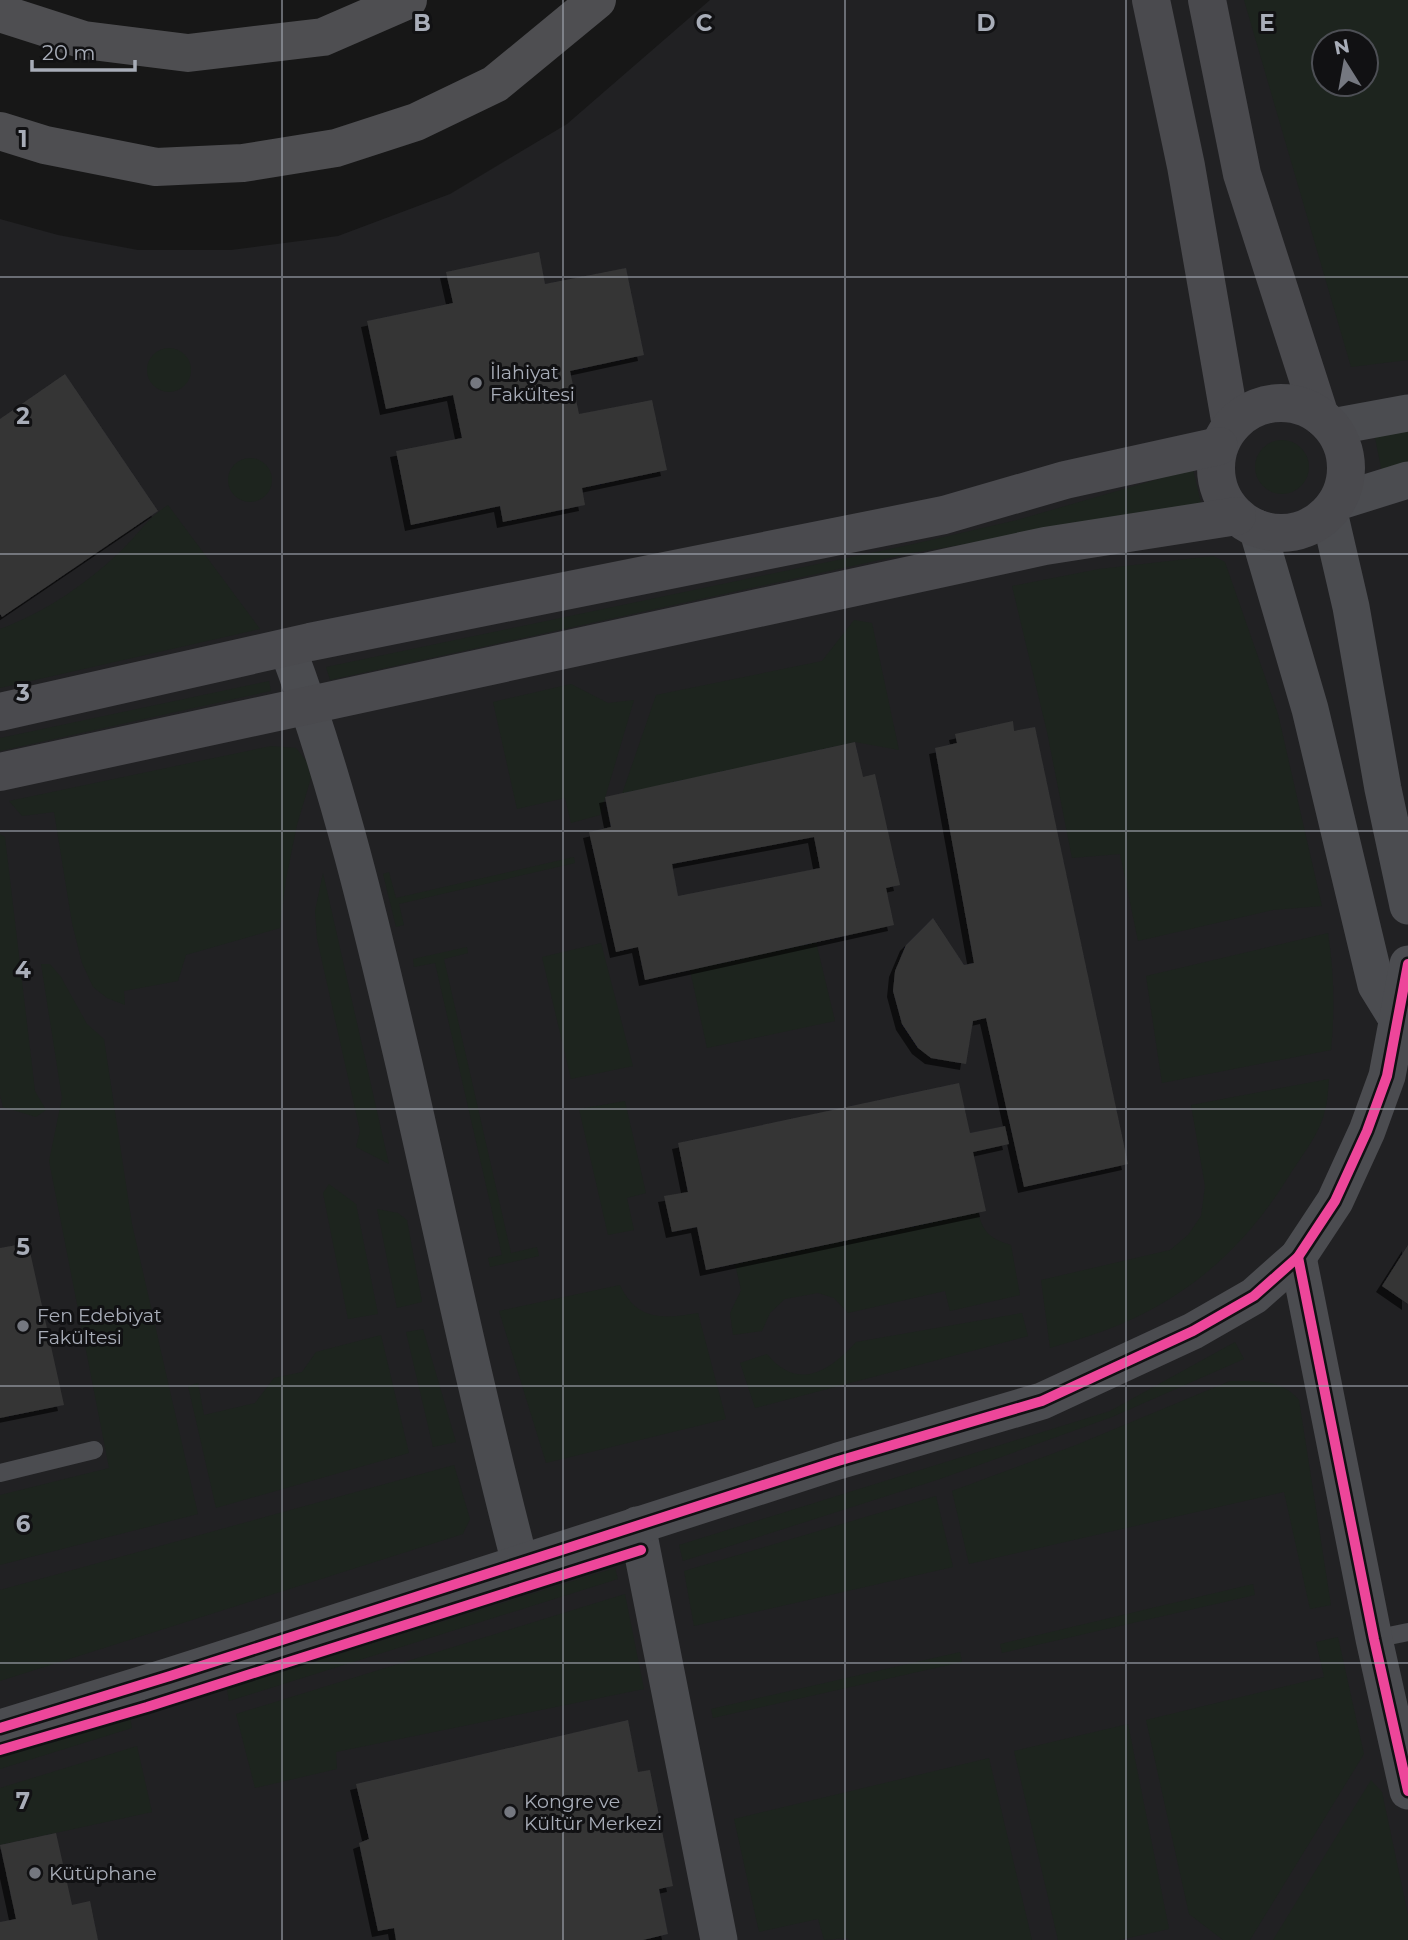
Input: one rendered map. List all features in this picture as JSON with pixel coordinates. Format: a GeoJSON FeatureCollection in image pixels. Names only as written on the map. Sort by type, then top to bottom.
{"type":"FeatureCollection","features":[{"type":"Feature","properties":{"kind":"highway"},"geometry":{"type":"LineString","coordinates":[[0,13],[84,40],[187,53],[323,37],[408,0]]}},
{"type":"Feature","properties":{"kind":"highway"},"geometry":{"type":"LineString","coordinates":[[0,131],[45,145],[156,167],[243,163],[336,148],[416,122],[495,84],[597,0]]}},
{"type":"Feature","properties":{"kind":"street"},"geometry":{"type":"LineString","coordinates":[[1151,0],[1186,166],[1225,436],[1216,468],[1219,489],[1229,508],[1247,522],[1269,532],[1295,532],[1319,520],[1333,507],[1343,487],[1345,456],[1340,440],[1326,421],[1242,174],[1207,0]]}},
{"type":"Feature","properties":{"kind":"street"},"geometry":{"type":"LineString","coordinates":[[0,712],[287,647],[944,514],[1225,436],[1250,410],[1273,403],[1298,405],[1326,421],[1408,413]]}},
{"type":"Feature","properties":{"kind":"street"},"geometry":{"type":"LineString","coordinates":[[1333,507],[1408,480]]}},
{"type":"Feature","properties":{"kind":"street"},"geometry":{"type":"LineString","coordinates":[[1333,507],[1383,789],[1407,891],[1353,894]]}},
{"type":"Feature","properties":{"kind":"street"},"geometry":{"type":"LineString","coordinates":[[0,772],[1045,546],[1247,522]]}},
{"type":"Feature","properties":{"kind":"street"},"geometry":{"type":"LineString","coordinates":[[1247,522],[1310,709],[1376,985],[1397,1018]]}},
{"type":"Feature","properties":{"kind":"street"},"geometry":{"type":"LineString","coordinates":[[287,647],[308,704],[357,865],[489,1444],[520,1563]]}},
{"type":"Feature","properties":{"kind":"street"},"geometry":{"type":"LineString","coordinates":[[0,1728],[838,1461],[1042,1401],[1194,1331],[1254,1296],[1298,1257],[1335,1200],[1367,1131],[1387,1076],[1408,964]]}},
{"type":"Feature","properties":{"kind":"street"},"geometry":{"type":"LineString","coordinates":[[1298,1257],[1391,1635],[1408,1791]]}},
{"type":"Feature","properties":{"kind":"street"},"geometry":{"type":"LineString","coordinates":[[637,1525],[719,1940]]}},
{"type":"Feature","properties":{"kind":"lane"},"geometry":{"type":"LineString","coordinates":[[0,1472],[94,1450]]}},
{"type":"Feature","properties":{"kind":"shaded area"},"geometry":{"type":"Polygon","coordinates":[[[710,0],[1408,0],[1408,1940],[0,1940],[0,219],[58,235],[138,250],[231,250],[338,236],[450,194],[567,124],[710,0]]]}},
{"type":"Feature","properties":{"kind":"shaded area"},"geometry":{"type":"Polygon","coordinates":[[[1244,0],[1408,0],[1408,360],[1351,367],[1244,0]]]}},
{"type":"Feature","properties":{"kind":"shaded area"},"geometry":{"type":"Polygon","coordinates":[[[169,348],[185,354],[191,370],[185,386],[169,392],[153,386],[147,370],[153,354],[169,348]]]}},
{"type":"Feature","properties":{"kind":"shaded area"},"geometry":{"type":"Polygon","coordinates":[[[1408,428],[1408,463],[1382,473],[1374,432],[1408,428]]]}},
{"type":"Feature","properties":{"kind":"shaded area"},"geometry":{"type":"Polygon","coordinates":[[[1287,440],[1297,444],[1305,452],[1309,467],[1305,482],[1297,490],[1277,494],[1267,490],[1259,482],[1255,462],[1259,452],[1267,444],[1287,440]]]}},
{"type":"Feature","properties":{"kind":"shaded area"},"geometry":{"type":"Polygon","coordinates":[[[250,458],[266,464],[272,480],[266,496],[250,502],[234,496],[228,480],[234,464],[250,458]]]}},
{"type":"Feature","properties":{"kind":"shaded area"},"geometry":{"type":"Polygon","coordinates":[[[1193,469],[1203,512],[1019,535],[912,553],[330,680],[326,667],[909,545],[1017,520],[1193,469]]]}},
{"type":"Feature","properties":{"kind":"shaded area"},"geometry":{"type":"Polygon","coordinates":[[[168,505],[260,629],[0,688],[0,629],[33,614],[80,585],[122,550],[149,520],[168,505]]]}},
{"type":"Feature","properties":{"kind":"shaded area"},"geometry":{"type":"Polygon","coordinates":[[[1213,556],[1225,562],[1278,714],[1322,906],[1273,910],[1138,941],[1120,854],[1072,858],[1047,732],[1012,586],[1099,569],[1213,556]]]}},
{"type":"Feature","properties":{"kind":"shaded area"},"geometry":{"type":"Polygon","coordinates":[[[854,620],[872,623],[899,750],[855,742],[622,794],[656,695],[822,661],[854,620]]]}},
{"type":"Feature","properties":{"kind":"shaded area"},"geometry":{"type":"Polygon","coordinates":[[[269,681],[271,691],[0,751],[0,738],[269,681]]]}},
{"type":"Feature","properties":{"kind":"shaded area"},"geometry":{"type":"Polygon","coordinates":[[[571,684],[608,703],[634,700],[600,815],[571,823],[565,798],[517,809],[493,702],[571,684]]]}},
{"type":"Feature","properties":{"kind":"shaded area"},"geometry":{"type":"Polygon","coordinates":[[[271,746],[296,748],[307,762],[311,778],[297,825],[280,928],[186,955],[178,981],[124,991],[125,1005],[107,998],[93,987],[82,963],[72,923],[54,812],[22,816],[9,801],[271,746]]]}},
{"type":"Feature","properties":{"kind":"shaded area"},"geometry":{"type":"Polygon","coordinates":[[[0,834],[5,837],[35,1091],[46,1110],[36,1117],[3,1107],[0,1095],[0,834]]]}},
{"type":"Feature","properties":{"kind":"shaded area"},"geometry":{"type":"Polygon","coordinates":[[[574,857],[575,863],[399,904],[404,925],[396,927],[383,874],[389,872],[396,898],[574,857]]]}},
{"type":"Feature","properties":{"kind":"shaded area"},"geometry":{"type":"Polygon","coordinates":[[[323,873],[389,1164],[356,1147],[360,1131],[317,939],[315,911],[323,873]]]}},
{"type":"Feature","properties":{"kind":"shaded area"},"geometry":{"type":"Polygon","coordinates":[[[1328,933],[1333,992],[1331,1050],[1162,1083],[1146,976],[1328,933]]]}},
{"type":"Feature","properties":{"kind":"shaded area"},"geometry":{"type":"Polygon","coordinates":[[[816,942],[835,1021],[707,1048],[690,970],[816,942]]]}},
{"type":"Feature","properties":{"kind":"shaded area"},"geometry":{"type":"Polygon","coordinates":[[[601,943],[633,1066],[571,1079],[542,957],[601,943]]]}},
{"type":"Feature","properties":{"kind":"shaded area"},"geometry":{"type":"Polygon","coordinates":[[[467,947],[468,953],[444,959],[511,1253],[537,1247],[539,1256],[490,1267],[488,1258],[502,1255],[435,963],[414,967],[413,959],[467,947]]]}},
{"type":"Feature","properties":{"kind":"shaded area"},"geometry":{"type":"Polygon","coordinates":[[[41,964],[50,964],[61,977],[87,1024],[104,1039],[132,1224],[198,1514],[0,1565],[0,1495],[109,1468],[49,1161],[62,1098],[41,964]]]}},
{"type":"Feature","properties":{"kind":"shaded area"},"geometry":{"type":"Polygon","coordinates":[[[1329,1079],[1323,1119],[1310,1144],[1274,1199],[1221,1260],[1179,1293],[1130,1320],[1050,1348],[1041,1280],[1170,1250],[1188,1235],[1201,1216],[1205,1186],[1191,1105],[1329,1079]]]}},
{"type":"Feature","properties":{"kind":"shaded area"},"geometry":{"type":"Polygon","coordinates":[[[625,1101],[646,1193],[627,1198],[634,1230],[608,1235],[579,1109],[625,1101]]]}},
{"type":"Feature","properties":{"kind":"shaded area"},"geometry":{"type":"Polygon","coordinates":[[[329,1184],[356,1204],[378,1314],[348,1319],[323,1193],[329,1184]]]}},
{"type":"Feature","properties":{"kind":"shaded area"},"geometry":{"type":"Polygon","coordinates":[[[377,1209],[398,1213],[407,1220],[422,1302],[397,1308],[377,1209]]]}},
{"type":"Feature","properties":{"kind":"shaded area"},"geometry":{"type":"Polygon","coordinates":[[[978,1212],[982,1225],[989,1234],[1011,1245],[1020,1295],[950,1311],[945,1291],[848,1313],[834,1298],[818,1293],[785,1299],[770,1313],[762,1331],[733,1335],[730,1313],[741,1290],[735,1264],[978,1212]]]}},
{"type":"Feature","properties":{"kind":"shaded area"},"geometry":{"type":"Polygon","coordinates":[[[620,1285],[634,1305],[652,1315],[698,1313],[726,1419],[546,1463],[499,1311],[620,1285]]]}},
{"type":"Feature","properties":{"kind":"shaded area"},"geometry":{"type":"Polygon","coordinates":[[[1022,1313],[1028,1336],[755,1408],[740,1363],[767,1354],[779,1366],[802,1375],[825,1369],[856,1342],[1022,1313]]]}},
{"type":"Feature","properties":{"kind":"shaded area"},"geometry":{"type":"Polygon","coordinates":[[[423,1329],[456,1442],[433,1447],[406,1332],[423,1329]]]}},
{"type":"Feature","properties":{"kind":"shaded area"},"geometry":{"type":"Polygon","coordinates":[[[381,1335],[409,1453],[216,1508],[188,1386],[198,1383],[204,1415],[255,1403],[274,1378],[302,1372],[316,1352],[381,1335]]]}},
{"type":"Feature","properties":{"kind":"shaded area"},"geometry":{"type":"Polygon","coordinates":[[[1235,1342],[1244,1359],[1112,1417],[940,1479],[683,1561],[679,1545],[1110,1411],[1235,1342]]]}},
{"type":"Feature","properties":{"kind":"shaded area"},"geometry":{"type":"Polygon","coordinates":[[[1230,1381],[1259,1381],[1276,1385],[1299,1400],[1331,1605],[1310,1609],[1284,1492],[969,1564],[952,1491],[1076,1445],[1230,1381]]]}},
{"type":"Feature","properties":{"kind":"shaded area"},"geometry":{"type":"Polygon","coordinates":[[[454,1465],[470,1519],[463,1534],[0,1681],[0,1590],[454,1465]]]}},
{"type":"Feature","properties":{"kind":"shaded area"},"geometry":{"type":"Polygon","coordinates":[[[936,1496],[953,1567],[694,1626],[684,1571],[936,1496]]]}},
{"type":"Feature","properties":{"kind":"shaded area"},"geometry":{"type":"Polygon","coordinates":[[[615,1568],[618,1579],[229,1701],[227,1689],[615,1568]]]}},
{"type":"Feature","properties":{"kind":"shaded area"},"geometry":{"type":"Polygon","coordinates":[[[1253,1584],[1255,1595],[1002,1653],[1000,1644],[1253,1584]]]}},
{"type":"Feature","properties":{"kind":"shaded area"},"geometry":{"type":"Polygon","coordinates":[[[625,1594],[644,1689],[336,1752],[337,1769],[255,1788],[236,1714],[625,1594]]]}},
{"type":"Feature","properties":{"kind":"shaded area"},"geometry":{"type":"Polygon","coordinates":[[[1338,1637],[1364,1754],[1250,1940],[1223,1940],[1189,1914],[1146,1720],[1324,1677],[1316,1642],[1338,1637]]]}},
{"type":"Feature","properties":{"kind":"shaded area"},"geometry":{"type":"Polygon","coordinates":[[[960,1652],[962,1662],[713,1718],[711,1709],[960,1652]]]}},
{"type":"Feature","properties":{"kind":"shaded area"},"geometry":{"type":"Polygon","coordinates":[[[130,1717],[132,1728],[0,1769],[0,1757],[130,1717]]]}},
{"type":"Feature","properties":{"kind":"shaded area"},"geometry":{"type":"Polygon","coordinates":[[[1128,1724],[1169,1929],[1119,1940],[1058,1940],[1014,1751],[1128,1724]]]}},
{"type":"Feature","properties":{"kind":"shaded area"},"geometry":{"type":"Polygon","coordinates":[[[137,1746],[152,1812],[0,1845],[0,1788],[137,1746]]]}},
{"type":"Feature","properties":{"kind":"shaded area"},"geometry":{"type":"Polygon","coordinates":[[[989,1758],[1032,1940],[824,1940],[818,1919],[759,1932],[734,1819],[989,1758]]]}},
{"type":"Feature","properties":{"kind":"shaded area"},"geometry":{"type":"Polygon","coordinates":[[[1371,1780],[1382,1792],[1408,1915],[1408,1940],[1273,1940],[1371,1780]]]}},
{"type":"Feature","properties":{"kind":"building","name":"İlahiyat Fakültesi"},"geometry":{"type":"Polygon","coordinates":[[[539,252],[545,284],[626,268],[644,355],[570,371],[579,414],[652,400],[667,470],[582,488],[585,505],[503,522],[500,506],[411,525],[396,451],[462,438],[453,395],[386,409],[367,321],[453,303],[446,272],[539,252]]]}},
{"type":"Feature","properties":{"kind":"building"},"geometry":{"type":"Polygon","coordinates":[[[65,374],[158,511],[2,617],[0,419],[65,374]]]}},
{"type":"Feature","properties":{"kind":"building"},"geometry":{"type":"Polygon","coordinates":[[[1013,721],[1014,731],[1035,727],[1128,1164],[1024,1187],[986,1018],[973,1021],[966,1064],[931,1058],[918,1048],[902,1024],[893,991],[895,971],[906,945],[933,918],[964,965],[974,963],[935,748],[957,743],[955,734],[1013,721]]]}},
{"type":"Feature","properties":{"kind":"building"},"geometry":{"type":"Polygon","coordinates":[[[855,742],[863,777],[875,774],[900,885],[886,888],[894,925],[645,980],[638,947],[616,952],[589,832],[611,827],[605,797],[855,742]],[[814,837],[672,864],[678,896],[820,868],[814,837]]]}},
{"type":"Feature","properties":{"kind":"building"},"geometry":{"type":"Polygon","coordinates":[[[959,1083],[970,1133],[1005,1126],[1009,1144],[973,1152],[986,1211],[706,1270],[697,1227],[672,1232],[664,1196],[688,1192],[678,1143],[959,1083]]]}},
{"type":"Feature","properties":{"kind":"building","name":"Fen Edebiyat Fakültesi"},"geometry":{"type":"Polygon","coordinates":[[[28,1243],[64,1405],[0,1418],[0,1248],[28,1243]]]}},
{"type":"Feature","properties":{"kind":"building"},"geometry":{"type":"Polygon","coordinates":[[[1408,1245],[1408,1304],[1382,1286],[1408,1245]]]}},
{"type":"Feature","properties":{"kind":"building","name":"Kongre ve Kültür Merkezi"},"geometry":{"type":"Polygon","coordinates":[[[628,1720],[638,1772],[650,1770],[673,1886],[659,1889],[668,1934],[643,1940],[396,1940],[394,1928],[378,1931],[359,1843],[369,1839],[356,1784],[628,1720]]]}},
{"type":"Feature","properties":{"kind":"building","name":"Kütüphane"},"geometry":{"type":"Polygon","coordinates":[[[56,1833],[72,1905],[90,1901],[98,1940],[0,1940],[0,1922],[16,1919],[0,1845],[56,1833]]]}},
{"type":"Feature","properties":{"kind":"cycle path"},"geometry":{"type":"LineString","coordinates":[[0,1728],[838,1461],[1042,1401],[1193,1331],[1254,1296],[1298,1257],[1335,1201],[1367,1131],[1387,1076],[1408,964]]}},
{"type":"Feature","properties":{"kind":"cycle path"},"geometry":{"type":"LineString","coordinates":[[1298,1257],[1374,1639],[1408,1791]]}},
{"type":"Feature","properties":{"kind":"cycle path"},"geometry":{"type":"LineString","coordinates":[[0,1750],[147,1707],[641,1550]]}},
{"type":"Feature","properties":{"kind":"place","name":"İlahiyat Fakültesi"},"geometry":{"type":"Point","coordinates":[476,383]}},
{"type":"Feature","properties":{"kind":"place","name":"Fen Edebiyat Fakültesi"},"geometry":{"type":"Point","coordinates":[23,1326]}},
{"type":"Feature","properties":{"kind":"place","name":"Kongre ve Kültür Merkezi"},"geometry":{"type":"Point","coordinates":[510,1812]}},
{"type":"Feature","properties":{"kind":"place","name":"Kütüphane"},"geometry":{"type":"Point","coordinates":[35,1873]}}]}
